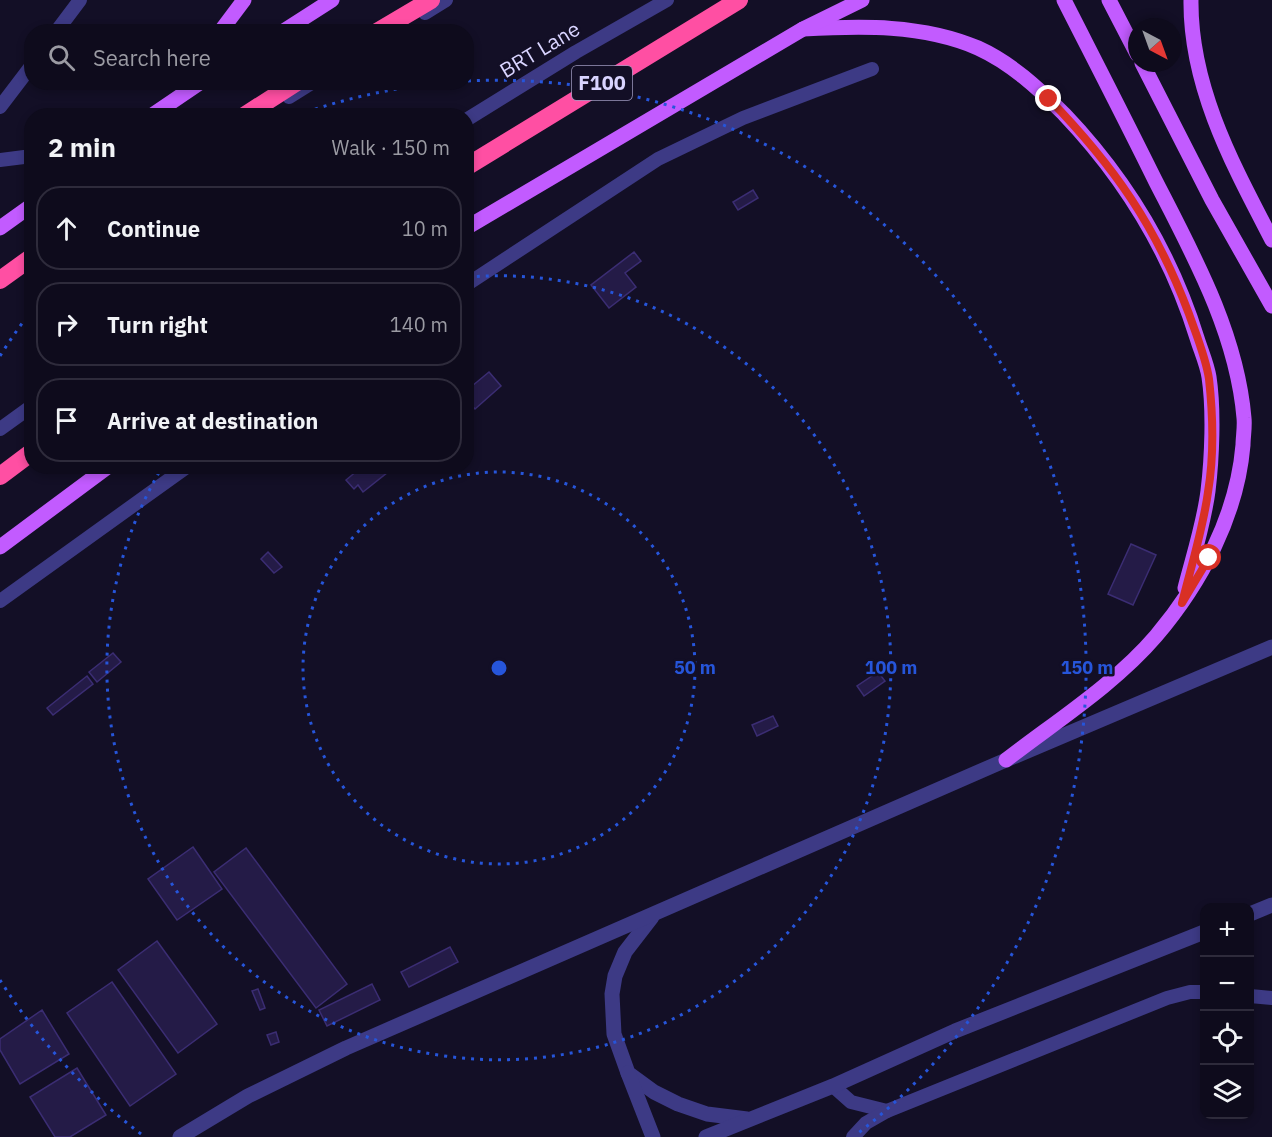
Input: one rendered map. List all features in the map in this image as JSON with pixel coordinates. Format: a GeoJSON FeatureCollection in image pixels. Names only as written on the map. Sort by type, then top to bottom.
{"type":"FeatureCollection","features":[{"type":"Feature","properties":{"kind":"highway"},"geometry":{"type":"LineString","coordinates":[[390,24],[431,0]]}},
{"type":"Feature","properties":{"kind":"highway","name":"F100"},"geometry":{"type":"LineString","coordinates":[[474,162],[739,0]]}},
{"type":"Feature","properties":{"kind":"highway"},"geometry":{"type":"LineString","coordinates":[[256,108],[285,90]]}},
{"type":"Feature","properties":{"kind":"highway"},"geometry":{"type":"LineString","coordinates":[[0,280],[24,263]]}},
{"type":"Feature","properties":{"kind":"highway"},"geometry":{"type":"LineString","coordinates":[[0,476],[24,459]]}},
{"type":"Feature","properties":{"kind":"main road"},"geometry":{"type":"LineString","coordinates":[[226,24],[244,0]]}},
{"type":"Feature","properties":{"kind":"main road"},"geometry":{"type":"LineString","coordinates":[[294,24],[332,0]]}},
{"type":"Feature","properties":{"kind":"main road"},"geometry":{"type":"LineString","coordinates":[[474,223],[803,29],[862,0]]}},
{"type":"Feature","properties":{"kind":"main road"},"geometry":{"type":"LineString","coordinates":[[1006,760],[1133,660],[1182,603],[1209,558],[1231,505],[1241,468],[1245,420],[1237,367],[1218,312],[1175,220],[1064,0]]}},
{"type":"Feature","properties":{"kind":"main road"},"geometry":{"type":"LineString","coordinates":[[1109,0],[1128,37]]}},
{"type":"Feature","properties":{"kind":"main road"},"geometry":{"type":"LineString","coordinates":[[1191,0],[1196,50],[1206,96],[1219,134],[1272,240]]}},
{"type":"Feature","properties":{"kind":"main road"},"geometry":{"type":"LineString","coordinates":[[803,29],[860,26],[904,29],[977,48],[1015,68],[1084,135],[1114,173],[1151,229],[1175,278],[1209,377],[1211,434],[1208,492],[1182,603]]}},
{"type":"Feature","properties":{"kind":"main road"},"geometry":{"type":"LineString","coordinates":[[1147,72],[1212,200],[1272,306]]}},
{"type":"Feature","properties":{"kind":"main road"},"geometry":{"type":"LineString","coordinates":[[159,108],[174,90]]}},
{"type":"Feature","properties":{"kind":"main road"},"geometry":{"type":"LineString","coordinates":[[162,108],[189,90]]}},
{"type":"Feature","properties":{"kind":"main road"},"geometry":{"type":"LineString","coordinates":[[0,228],[24,211]]}},
{"type":"Feature","properties":{"kind":"main road"},"geometry":{"type":"LineString","coordinates":[[0,547],[98,474]]}},
{"type":"Feature","properties":{"kind":"street"},"geometry":{"type":"LineString","coordinates":[[180,1137],[248,1096],[346,1048],[1006,760],[1272,647]]}},
{"type":"Feature","properties":{"kind":"street"},"geometry":{"type":"LineString","coordinates":[[1254,912],[1272,905]]}},
{"type":"Feature","properties":{"kind":"street"},"geometry":{"type":"LineString","coordinates":[[653,1137],[614,1034],[612,994],[615,976],[625,952],[654,915]]}},
{"type":"Feature","properties":{"kind":"street"},"geometry":{"type":"LineString","coordinates":[[706,1137],[833,1086],[955,1031],[1200,934]]}},
{"type":"Feature","properties":{"kind":"street"},"geometry":{"type":"LineString","coordinates":[[628,1073],[654,1092],[678,1104],[707,1114],[748,1119]]}},
{"type":"Feature","properties":{"kind":"lane"},"geometry":{"type":"LineString","coordinates":[[406,24],[446,0]]}},
{"type":"Feature","properties":{"kind":"lane","name":"BRT Lane"},"geometry":{"type":"LineString","coordinates":[[474,115],[576,52],[667,0]]}},
{"type":"Feature","properties":{"kind":"lane"},"geometry":{"type":"LineString","coordinates":[[61,24],[76,1]]}},
{"type":"Feature","properties":{"kind":"lane"},"geometry":{"type":"LineString","coordinates":[[474,280],[658,159],[743,118],[872,69]]}},
{"type":"Feature","properties":{"kind":"lane"},"geometry":{"type":"LineString","coordinates":[[0,107],[24,76]]}},
{"type":"Feature","properties":{"kind":"lane"},"geometry":{"type":"LineString","coordinates":[[273,108],[301,90]]}},
{"type":"Feature","properties":{"kind":"lane"},"geometry":{"type":"LineString","coordinates":[[0,160],[24,157]]}},
{"type":"Feature","properties":{"kind":"lane"},"geometry":{"type":"LineString","coordinates":[[0,290],[24,273]]}},
{"type":"Feature","properties":{"kind":"lane"},"geometry":{"type":"LineString","coordinates":[[0,429],[24,412]]}},
{"type":"Feature","properties":{"kind":"lane"},"geometry":{"type":"LineString","coordinates":[[0,601],[177,474]]}},
{"type":"Feature","properties":{"kind":"lane"},"geometry":{"type":"LineString","coordinates":[[853,1137],[866,1123],[887,1111],[1167,998],[1200,992]]}},
{"type":"Feature","properties":{"kind":"lane"},"geometry":{"type":"LineString","coordinates":[[1254,996],[1272,998]]}},
{"type":"Feature","properties":{"kind":"lane"},"geometry":{"type":"LineString","coordinates":[[833,1086],[852,1102],[887,1111]]}},
{"type":"Feature","properties":{"kind":"building"},"geometry":{"type":"Polygon","coordinates":[[[753,190],[758,198],[738,210],[733,202],[753,190]]]}},
{"type":"Feature","properties":{"kind":"building"},"geometry":{"type":"Polygon","coordinates":[[[634,252],[641,261],[625,273],[636,287],[609,308],[591,285],[634,252]]]}},
{"type":"Feature","properties":{"kind":"building"},"geometry":{"type":"Polygon","coordinates":[[[489,372],[501,386],[475,409],[474,384],[489,372]]]}},
{"type":"Feature","properties":{"kind":"building"},"geometry":{"type":"Polygon","coordinates":[[[353,474],[386,474],[363,492],[358,485],[354,489],[346,480],[353,474]]]}},
{"type":"Feature","properties":{"kind":"building"},"geometry":{"type":"Polygon","coordinates":[[[1131,544],[1156,555],[1133,605],[1108,594],[1131,544]]]}},
{"type":"Feature","properties":{"kind":"building"},"geometry":{"type":"Polygon","coordinates":[[[268,552],[282,567],[274,573],[261,559],[268,552]]]}},
{"type":"Feature","properties":{"kind":"building"},"geometry":{"type":"Polygon","coordinates":[[[113,653],[121,662],[97,682],[89,672],[113,653]]]}},
{"type":"Feature","properties":{"kind":"building"},"geometry":{"type":"Polygon","coordinates":[[[878,672],[885,681],[864,696],[857,686],[878,672]]]}},
{"type":"Feature","properties":{"kind":"building"},"geometry":{"type":"Polygon","coordinates":[[[87,676],[93,684],[53,715],[47,708],[87,676]]]}},
{"type":"Feature","properties":{"kind":"building"},"geometry":{"type":"Polygon","coordinates":[[[773,716],[778,726],[757,736],[752,725],[773,716]]]}},
{"type":"Feature","properties":{"kind":"building"},"geometry":{"type":"Polygon","coordinates":[[[193,847],[222,889],[177,920],[148,879],[193,847]]]}},
{"type":"Feature","properties":{"kind":"building"},"geometry":{"type":"Polygon","coordinates":[[[246,848],[347,984],[316,1008],[214,872],[246,848]]]}},
{"type":"Feature","properties":{"kind":"building"},"geometry":{"type":"Polygon","coordinates":[[[157,941],[217,1024],[178,1053],[118,970],[157,941]]]}},
{"type":"Feature","properties":{"kind":"building"},"geometry":{"type":"Polygon","coordinates":[[[450,947],[458,962],[409,987],[401,972],[450,947]]]}},
{"type":"Feature","properties":{"kind":"building"},"geometry":{"type":"Polygon","coordinates":[[[112,982],[176,1074],[130,1106],[67,1013],[112,982]]]}},
{"type":"Feature","properties":{"kind":"building"},"geometry":{"type":"Polygon","coordinates":[[[372,984],[380,1000],[327,1026],[319,1010],[372,984]]]}},
{"type":"Feature","properties":{"kind":"building"},"geometry":{"type":"Polygon","coordinates":[[[258,989],[265,1008],[260,1010],[252,991],[258,989]]]}},
{"type":"Feature","properties":{"kind":"building"},"geometry":{"type":"Polygon","coordinates":[[[42,1010],[69,1054],[20,1084],[0,1050],[0,1039],[42,1010]]]}},
{"type":"Feature","properties":{"kind":"building"},"geometry":{"type":"Polygon","coordinates":[[[276,1032],[279,1042],[271,1045],[267,1035],[276,1032]]]}},
{"type":"Feature","properties":{"kind":"building"},"geometry":{"type":"Polygon","coordinates":[[[77,1068],[106,1115],[70,1137],[55,1137],[30,1097],[77,1068]]]}},
{"type":"Feature","properties":{"kind":"route"},"geometry":{"type":"LineString","coordinates":[[1049,99],[1084,135],[1114,173],[1151,229],[1175,278],[1193,325],[1209,377],[1211,434],[1208,492],[1182,603],[1209,558]]}}]}
